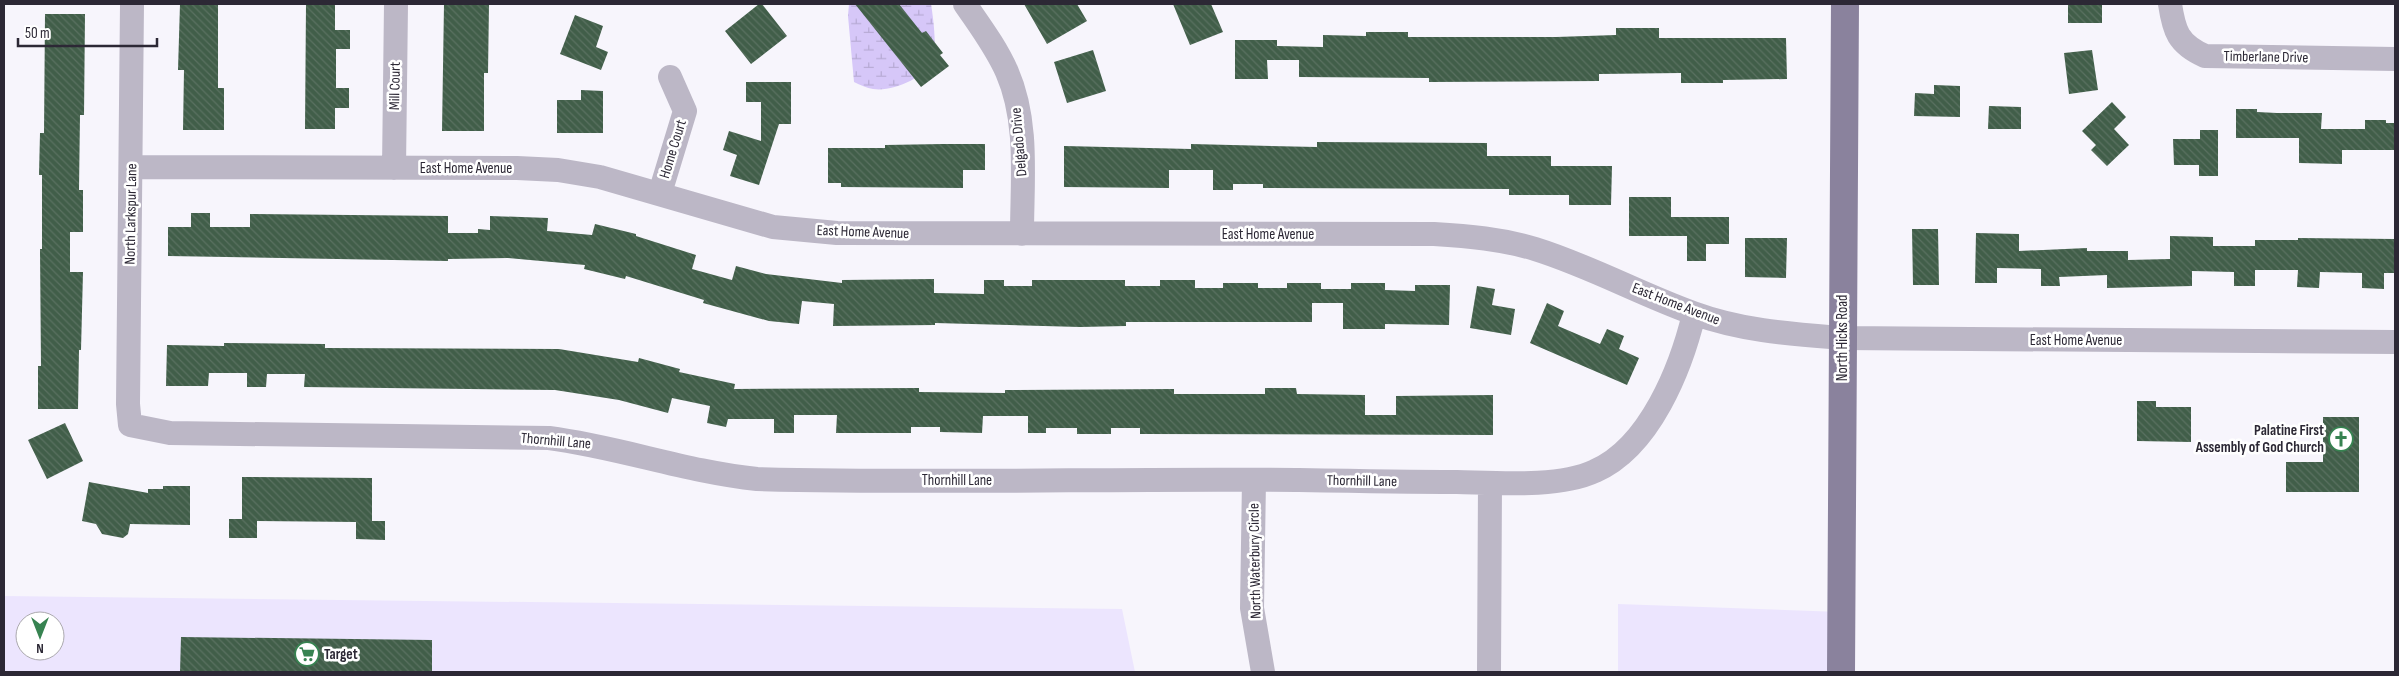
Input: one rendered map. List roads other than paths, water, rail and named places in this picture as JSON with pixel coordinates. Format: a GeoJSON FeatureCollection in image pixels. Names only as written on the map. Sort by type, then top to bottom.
{"type":"FeatureCollection","features":[{"type":"Feature","properties":{"kind":"main road","name":"North Hicks Road"},"geometry":{"type":"LineString","coordinates":[[1841,672],[1844,4]]}},
{"type":"Feature","properties":{"kind":"street","name":"North Larkspur Lane"},"geometry":{"type":"LineString","coordinates":[[130,425],[128,404],[132,4]]}},
{"type":"Feature","properties":{"kind":"street","name":"Mill Court"},"geometry":{"type":"LineString","coordinates":[[394,168],[396,4]]}},
{"type":"Feature","properties":{"kind":"street","name":"Delgado Drive"},"geometry":{"type":"LineString","coordinates":[[965,4],[994,45],[1013,89],[1021,135],[1022,234]]}},
{"type":"Feature","properties":{"kind":"street","name":"Timberlane Drive"},"geometry":{"type":"LineString","coordinates":[[2170,4],[2173,27],[2192,50],[2205,56],[2395,59]]}},
{"type":"Feature","properties":{"kind":"street","name":"Home Court"},"geometry":{"type":"LineString","coordinates":[[660,193],[685,111],[670,77]]}},
{"type":"Feature","properties":{"kind":"street","name":"East Home Avenue"},"geometry":{"type":"LineString","coordinates":[[131,167],[558,170],[600,177],[773,227],[837,233],[1434,234],[1472,237],[1504,241],[1536,249],[1694,314],[1757,331],[1842,338],[2395,342]]}},
{"type":"Feature","properties":{"kind":"street","name":"Thornhill Lane"},"geometry":{"type":"LineString","coordinates":[[130,425],[170,433],[549,438],[591,443],[718,473],[757,479],[1254,480],[1490,483],[1570,480],[1598,471],[1615,459],[1642,434],[1653,417],[1686,346],[1694,314]]}},
{"type":"Feature","properties":{"kind":"street","name":"North Waterbury Circle"},"geometry":{"type":"LineString","coordinates":[[1254,480],[1252,608],[1263,672]]}},
{"type":"Feature","properties":{"kind":"street"},"geometry":{"type":"LineString","coordinates":[[1489,672],[1490,483]]}},
{"type":"Feature","properties":{"kind":"place","name":"Palatine First Assembly of God Church"},"geometry":{"type":"Point","coordinates":[2341,439]}},
{"type":"Feature","properties":{"kind":"place","name":"Target"},"geometry":{"type":"Point","coordinates":[307,654]}}]}
